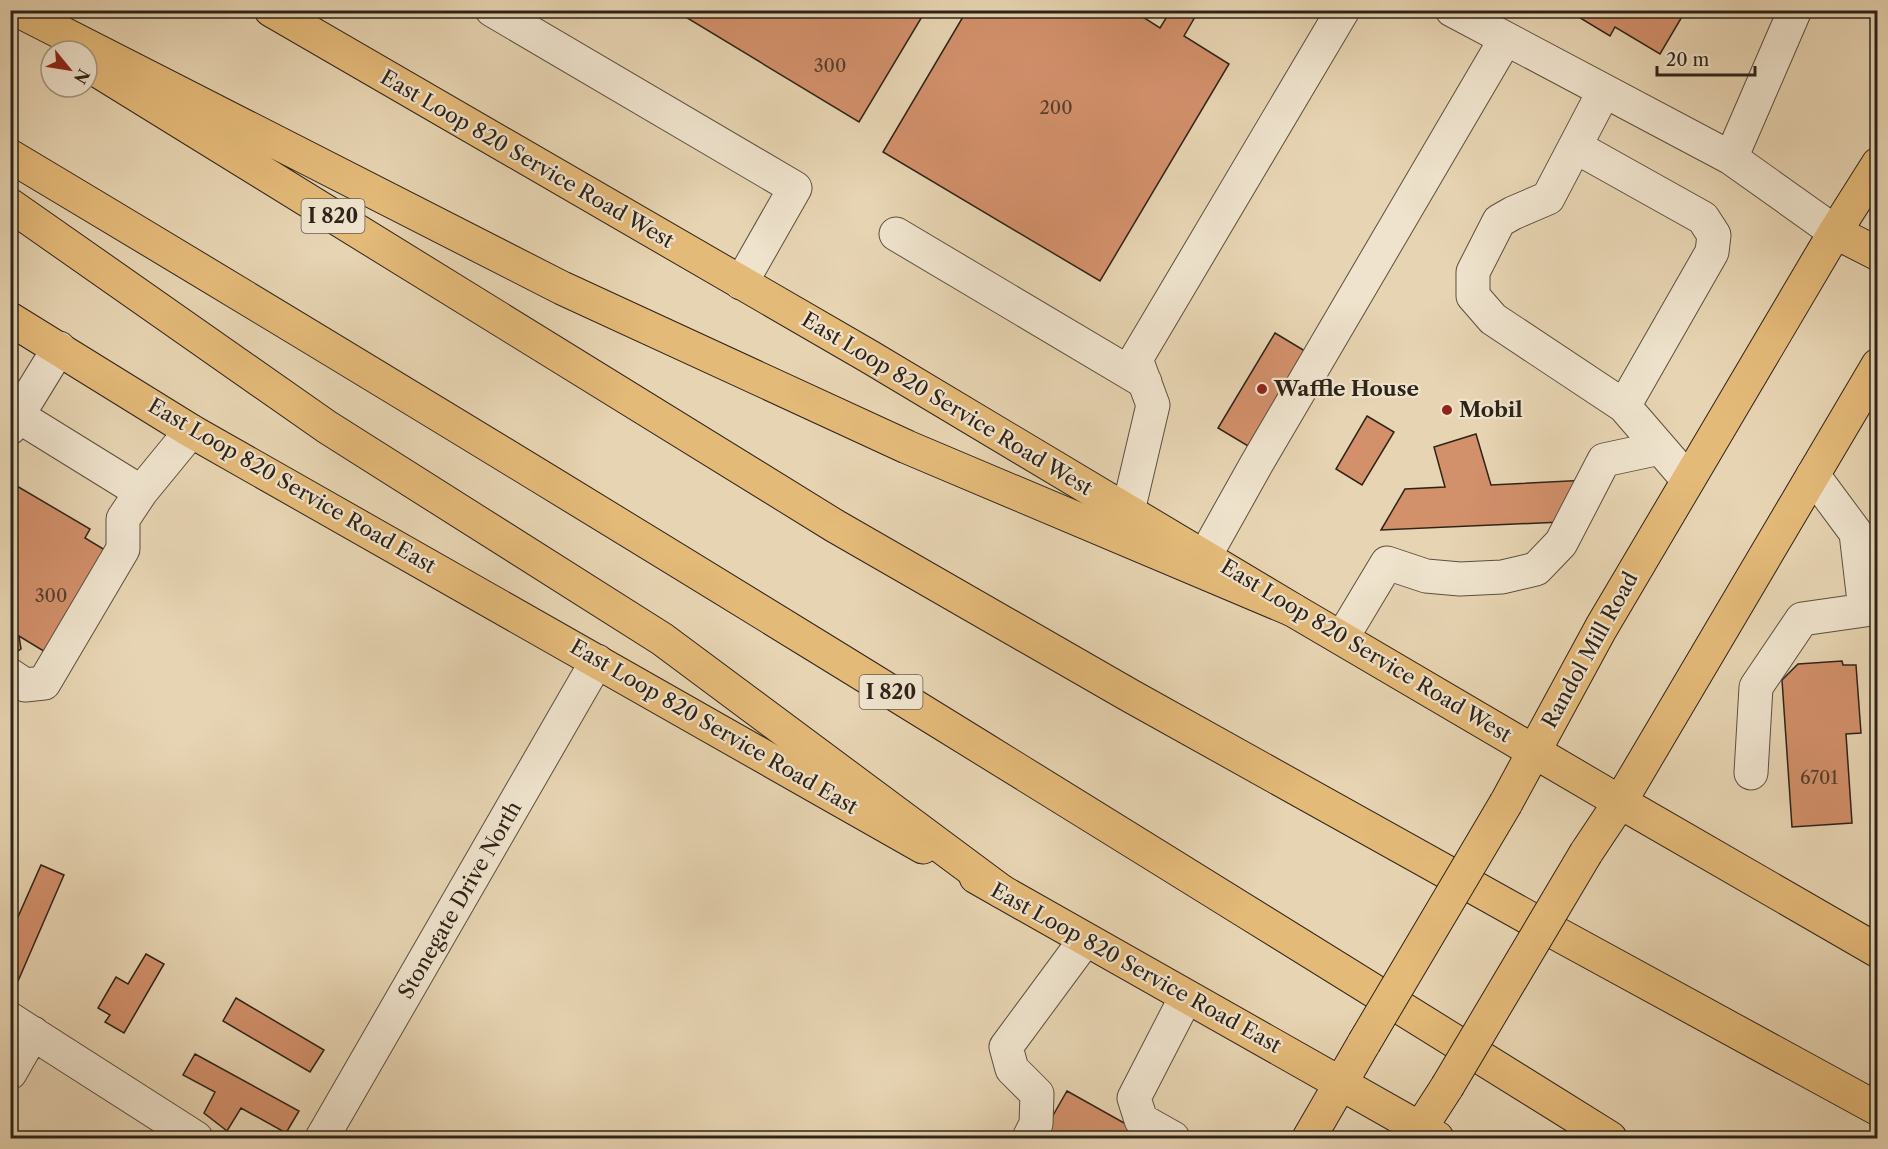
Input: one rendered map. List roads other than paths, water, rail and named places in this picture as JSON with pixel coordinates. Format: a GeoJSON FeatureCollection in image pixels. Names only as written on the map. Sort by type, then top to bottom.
{"type":"FeatureCollection","features":[{"type":"Feature","properties":{"kind":"main road"},"geometry":{"type":"LineString","coordinates":[[17,10],[562,288],[907,447],[1293,610]]}},
{"type":"Feature","properties":{"kind":"main road","name":"East Loop 820 Service Road West"},"geometry":{"type":"LineString","coordinates":[[276,12],[870,357],[1293,610],[1878,951]]}},
{"type":"Feature","properties":{"kind":"main road"},"geometry":{"type":"LineString","coordinates":[[10,17],[46,39]]}},
{"type":"Feature","properties":{"kind":"main road","name":"I 820"},"geometry":{"type":"LineString","coordinates":[[99,71],[835,526],[1140,701],[1878,1109]]}},
{"type":"Feature","properties":{"kind":"main road","name":"I 820"},"geometry":{"type":"LineString","coordinates":[[10,156],[673,558],[1610,1138]]}},
{"type":"Feature","properties":{"kind":"main road","name":"Randol Mill Road"},"geometry":{"type":"LineString","coordinates":[[1309,1138],[1506,803],[1601,628],[1835,232],[1878,165]]}},
{"type":"Feature","properties":{"kind":"main road"},"geometry":{"type":"LineString","coordinates":[[10,205],[327,427],[662,639],[1001,891]]}},
{"type":"Feature","properties":{"kind":"main road"},"geometry":{"type":"LineString","coordinates":[[1835,232],[1878,254]]}},
{"type":"Feature","properties":{"kind":"main road","name":"East Loop 820 Service Road East"},"geometry":{"type":"LineString","coordinates":[[10,319],[191,431],[1340,1083],[1424,1135]]}},
{"type":"Feature","properties":{"kind":"main road"},"geometry":{"type":"LineString","coordinates":[[1424,1135],[1447,1087],[1586,853],[1620,802],[1878,365]]}},
{"type":"Feature","properties":{"kind":"street"},"geometry":{"type":"LineString","coordinates":[[492,10],[795,188],[741,283]]}},
{"type":"Feature","properties":{"kind":"street"},"geometry":{"type":"LineString","coordinates":[[1128,511],[1153,405],[1136,359],[1343,10]]}},
{"type":"Feature","properties":{"kind":"street"},"geometry":{"type":"LineString","coordinates":[[1452,10],[1731,158],[1835,232]]}},
{"type":"Feature","properties":{"kind":"street"},"geometry":{"type":"LineString","coordinates":[[1731,158],[1795,10]]}},
{"type":"Feature","properties":{"kind":"street"},"geometry":{"type":"LineString","coordinates":[[1205,556],[1263,452],[1505,40]]}},
{"type":"Feature","properties":{"kind":"street"},"geometry":{"type":"LineString","coordinates":[[1604,91],[1548,198],[1500,221],[1473,272],[1473,296],[1493,320],[1624,406],[1688,480]]}},
{"type":"Feature","properties":{"kind":"street"},"geometry":{"type":"LineString","coordinates":[[1576,147],[1702,218],[1714,236],[1712,252],[1624,406]]}},
{"type":"Feature","properties":{"kind":"street"},"geometry":{"type":"LineString","coordinates":[[896,234],[1145,382]]}},
{"type":"Feature","properties":{"kind":"street"},"geometry":{"type":"LineString","coordinates":[[58,348],[13,418],[141,492]]}},
{"type":"Feature","properties":{"kind":"street"},"geometry":{"type":"LineString","coordinates":[[10,675],[25,685],[44,683],[123,549],[123,519],[141,492],[191,431]]}},
{"type":"Feature","properties":{"kind":"street"},"geometry":{"type":"LineString","coordinates":[[1342,638],[1387,563],[1426,576],[1460,579],[1502,577],[1536,569],[1561,543],[1604,460],[1660,448]]}},
{"type":"Feature","properties":{"kind":"street"},"geometry":{"type":"LineString","coordinates":[[1751,773],[1756,687],[1802,619],[1865,610],[1856,533],[1813,475]]}},
{"type":"Feature","properties":{"kind":"street","name":"Stonegate Drive North"},"geometry":{"type":"LineString","coordinates":[[322,1138],[597,661]]}},
{"type":"Feature","properties":{"kind":"street"},"geometry":{"type":"LineString","coordinates":[[1029,1138],[1036,1124],[1037,1094],[1012,1069],[1006,1047],[1085,940]]}},
{"type":"Feature","properties":{"kind":"street"},"geometry":{"type":"LineString","coordinates":[[1173,1138],[1141,1120],[1134,1098],[1186,997]]}},
{"type":"Feature","properties":{"kind":"street"},"geometry":{"type":"LineString","coordinates":[[10,1073],[22,1026],[196,1138]]}},
{"type":"Feature","properties":{"kind":"place","name":"Waffle House"},"geometry":{"type":"Point","coordinates":[1262,389]}},
{"type":"Feature","properties":{"kind":"place","name":"Mobil"},"geometry":{"type":"Point","coordinates":[1447,410]}}]}
